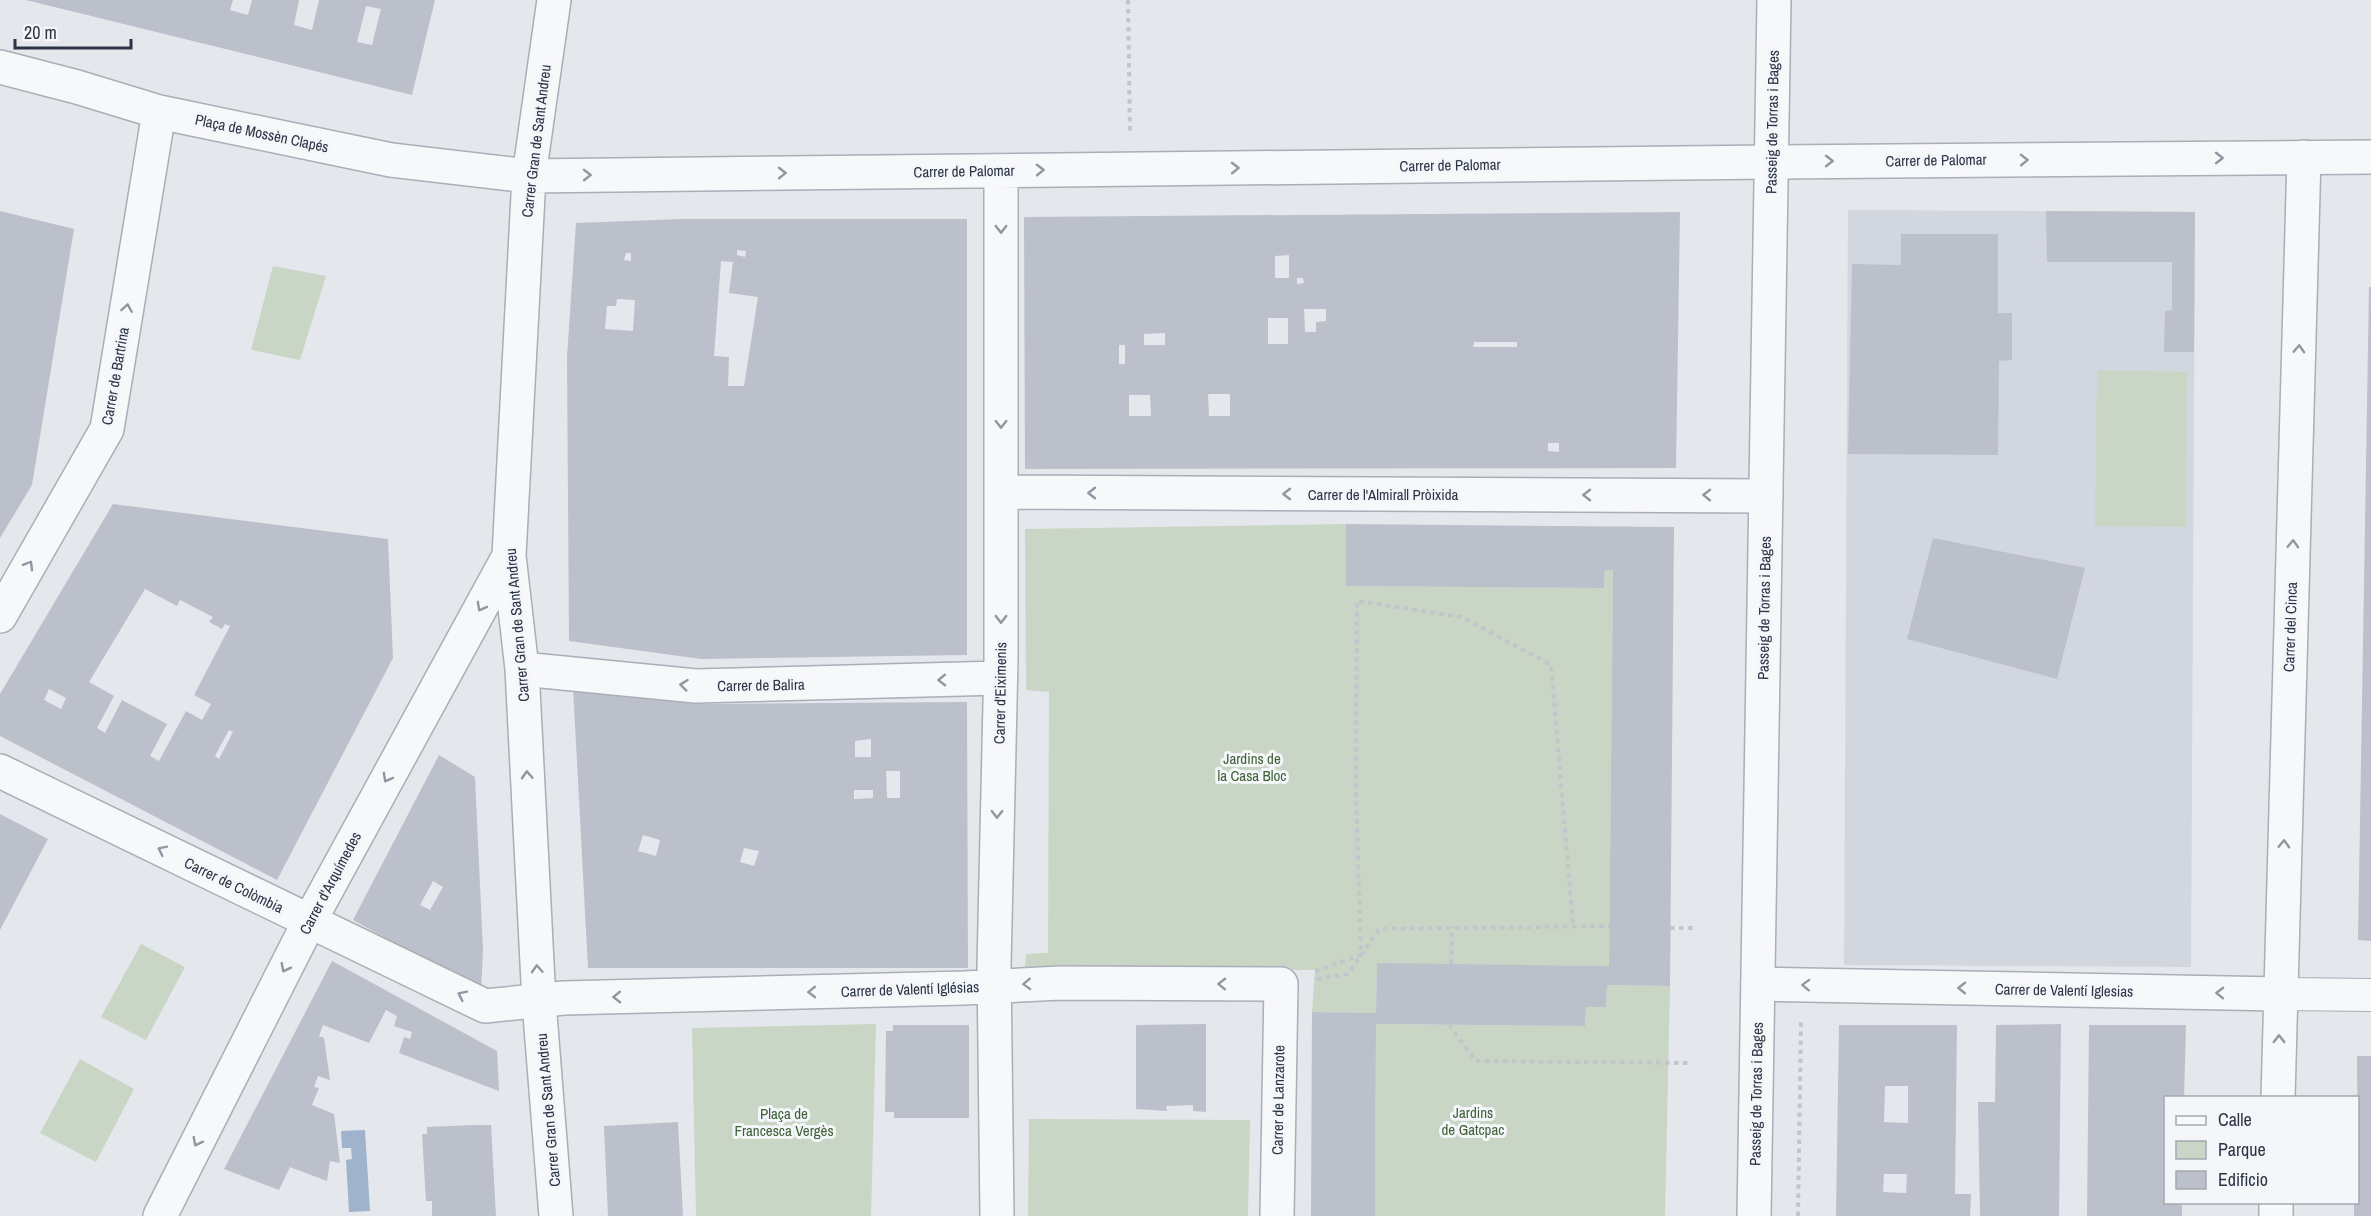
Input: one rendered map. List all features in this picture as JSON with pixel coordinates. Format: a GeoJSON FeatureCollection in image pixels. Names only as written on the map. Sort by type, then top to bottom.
{"type":"FeatureCollection","features":[{"type":"Feature","properties":{"kind":"street","name":"Carrer Gran de Sant Andreu"},"geometry":{"type":"LineString","coordinates":[[554,0],[529,176],[509,556],[522,669],[539,1002],[556,1216]]}},
{"type":"Feature","properties":{"kind":"street","name":"Passeig de Torras i Bages"},"geometry":{"type":"LineString","coordinates":[[1754,1216],[1774,0]]}},
{"type":"Feature","properties":{"kind":"street","name":"Plaça de Mossèn Clapés"},"geometry":{"type":"LineString","coordinates":[[0,67],[159,112],[391,160],[529,176]]}},
{"type":"Feature","properties":{"kind":"street","name":"Carrer de Bartrina"},"geometry":{"type":"LineString","coordinates":[[0,616],[107,429],[159,112]]}},
{"type":"Feature","properties":{"kind":"street","name":"Carrer del Cinca"},"geometry":{"type":"LineString","coordinates":[[2278,1096],[2279,994],[2304,157]]}},
{"type":"Feature","properties":{"kind":"street","name":"Carrer de Palomar"},"geometry":{"type":"LineString","coordinates":[[529,176],[2371,157]]}},
{"type":"Feature","properties":{"kind":"street","name":"Carrer d'Eiximenis"},"geometry":{"type":"LineString","coordinates":[[997,1216],[995,985],[1000,678],[1001,171]]}},
{"type":"Feature","properties":{"kind":"street","name":"Carrer de l'Almirall Pròixida"},"geometry":{"type":"LineString","coordinates":[[1001,492],[1766,496]]}},
{"type":"Feature","properties":{"kind":"street","name":"Carrer d'Arquímedes"},"geometry":{"type":"LineString","coordinates":[[160,1216],[309,922],[509,556]]}},
{"type":"Feature","properties":{"kind":"street","name":"Carrer de Balira"},"geometry":{"type":"LineString","coordinates":[[522,669],[696,686],[1000,678]]}},
{"type":"Feature","properties":{"kind":"street","name":"Carrer de Colòmbia"},"geometry":{"type":"LineString","coordinates":[[0,771],[485,1006],[539,1002]]}},
{"type":"Feature","properties":{"kind":"street","name":"Carrer de Valentí Iglésias"},"geometry":{"type":"LineString","coordinates":[[539,1002],[564,998],[1060,983],[1281,984]]}},
{"type":"Feature","properties":{"kind":"street","name":"Carrer de Lanzarote"},"geometry":{"type":"LineString","coordinates":[[1277,1216],[1281,984]]}},
{"type":"Feature","properties":{"kind":"street","name":"Carrer de Valentí Iglesias"},"geometry":{"type":"LineString","coordinates":[[1758,984],[2371,995]]}},
{"type":"Feature","properties":{"kind":"path"},"geometry":{"type":"LineString","coordinates":[[1128,0],[1130,134]]}},
{"type":"Feature","properties":{"kind":"path"},"geometry":{"type":"LineString","coordinates":[[1361,955],[1356,797],[1357,601],[1462,617],[1551,665],[1573,926]]}},
{"type":"Feature","properties":{"kind":"path"},"geometry":{"type":"LineString","coordinates":[[1315,980],[1348,974],[1379,929],[1610,926]]}},
{"type":"Feature","properties":{"kind":"path"},"geometry":{"type":"LineString","coordinates":[[1451,964],[1452,927]]}},
{"type":"Feature","properties":{"kind":"path"},"geometry":{"type":"LineString","coordinates":[[1670,928],[1694,928]]}},
{"type":"Feature","properties":{"kind":"path"},"geometry":{"type":"LineString","coordinates":[[1281,984],[1361,955]]}},
{"type":"Feature","properties":{"kind":"path"},"geometry":{"type":"LineString","coordinates":[[1449,1025],[1476,1061],[1689,1063]]}},
{"type":"Feature","properties":{"kind":"shaded area"},"geometry":{"type":"Polygon","coordinates":[[[1848,210],[2195,212],[2191,967],[1844,965],[1848,210]]]}},
{"type":"Feature","properties":{"kind":"green space"},"geometry":{"type":"Polygon","coordinates":[[[273,266],[326,276],[300,360],[251,350],[273,266]]]}},
{"type":"Feature","properties":{"kind":"green space"},"geometry":{"type":"Polygon","coordinates":[[[2097,370],[2187,372],[2185,527],[2095,526],[2097,370]]]}},
{"type":"Feature","properties":{"kind":"green space","name":"Jardins de la Casa Bloc"},"geometry":{"type":"Polygon","coordinates":[[[1346,524],[1346,586],[1604,588],[1605,570],[1613,570],[1609,966],[1377,964],[1376,1013],[1312,1012],[1315,970],[1025,969],[1026,954],[1048,953],[1049,692],[1026,690],[1025,529],[1346,524]]]}},
{"type":"Feature","properties":{"kind":"green space"},"geometry":{"type":"Polygon","coordinates":[[[141,944],[185,967],[146,1040],[101,1017],[141,944]]]}},
{"type":"Feature","properties":{"kind":"green space","name":"Jardins de Gatcpac"},"geometry":{"type":"Polygon","coordinates":[[[1607,985],[1670,986],[1665,1216],[1375,1216],[1376,1024],[1585,1026],[1586,1007],[1606,1007],[1607,985]]]}},
{"type":"Feature","properties":{"kind":"green space","name":"Plaça de Francesca Vergès"},"geometry":{"type":"Polygon","coordinates":[[[876,1024],[871,1216],[696,1216],[692,1028],[876,1024]]]}},
{"type":"Feature","properties":{"kind":"green space"},"geometry":{"type":"Polygon","coordinates":[[[80,1059],[134,1089],[96,1162],[40,1133],[80,1059]]]}},
{"type":"Feature","properties":{"kind":"green space"},"geometry":{"type":"Polygon","coordinates":[[[1029,1119],[1250,1120],[1248,1216],[1028,1216],[1029,1119]]]}},
{"type":"Feature","properties":{"kind":"water"},"geometry":{"type":"Polygon","coordinates":[[[365,1130],[370,1211],[349,1212],[346,1160],[352,1159],[351,1148],[342,1148],[341,1131],[365,1130]]]}},
{"type":"Feature","properties":{"kind":"building"},"geometry":{"type":"Polygon","coordinates":[[[26,0],[233,0],[230,10],[248,15],[252,0],[299,0],[294,25],[312,30],[319,0],[435,0],[412,95],[26,0]],[[366,6],[357,42],[372,45],[381,9],[366,6]]]}},
{"type":"Feature","properties":{"kind":"building"},"geometry":{"type":"Polygon","coordinates":[[[0,211],[74,229],[32,485],[0,538],[0,211]]]}},
{"type":"Feature","properties":{"kind":"building"},"geometry":{"type":"Polygon","coordinates":[[[2046,211],[2195,212],[2194,352],[2164,352],[2165,311],[2172,310],[2172,262],[2047,262],[2046,211]]]}},
{"type":"Feature","properties":{"kind":"building"},"geometry":{"type":"Polygon","coordinates":[[[1680,212],[1676,468],[1025,469],[1024,217],[1680,212]],[[1289,255],[1275,256],[1275,278],[1289,278],[1289,255]],[[1297,278],[1297,284],[1304,283],[1303,278],[1297,278]],[[1304,309],[1305,332],[1316,332],[1316,322],[1326,321],[1326,309],[1304,309]],[[1268,318],[1268,344],[1288,344],[1288,318],[1268,318]],[[1165,333],[1144,334],[1144,345],[1165,345],[1165,333]],[[1474,342],[1473,347],[1517,347],[1517,342],[1474,342]],[[1119,345],[1119,364],[1125,364],[1125,345],[1119,345]],[[1208,394],[1209,416],[1230,416],[1230,394],[1208,394]],[[1129,395],[1129,416],[1151,416],[1150,395],[1129,395]],[[1548,443],[1548,451],[1559,452],[1559,443],[1548,443]]]}},
{"type":"Feature","properties":{"kind":"building"},"geometry":{"type":"Polygon","coordinates":[[[682,219],[967,219],[967,655],[701,659],[569,641],[567,357],[576,223],[682,219]],[[737,250],[737,255],[745,257],[746,251],[737,250]],[[626,253],[624,260],[631,261],[631,253],[626,253]],[[721,261],[714,356],[729,357],[728,386],[744,386],[758,297],[729,293],[733,262],[721,261]],[[617,299],[616,306],[607,306],[605,329],[633,331],[635,300],[617,299]]]}},
{"type":"Feature","properties":{"kind":"building"},"geometry":{"type":"Polygon","coordinates":[[[1901,234],[1998,234],[1998,313],[2012,313],[2012,360],[1999,361],[1998,455],[1848,454],[1852,264],[1901,265],[1901,234]]]}},
{"type":"Feature","properties":{"kind":"building"},"geometry":{"type":"Polygon","coordinates":[[[2369,287],[2371,287],[2371,941],[2358,940],[2369,287]]]}},
{"type":"Feature","properties":{"kind":"building"},"geometry":{"type":"Polygon","coordinates":[[[113,504],[388,539],[393,658],[277,880],[0,736],[0,694],[113,504]],[[145,589],[89,682],[114,696],[97,728],[105,733],[122,700],[167,724],[150,756],[159,761],[186,711],[202,720],[211,704],[194,695],[230,626],[225,624],[222,629],[209,622],[213,617],[180,600],[177,606],[145,589]],[[49,689],[44,700],[61,709],[66,698],[49,689]],[[229,730],[215,756],[219,759],[233,732],[229,730]]]}},
{"type":"Feature","properties":{"kind":"building"},"geometry":{"type":"Polygon","coordinates":[[[1346,524],[1674,527],[1670,986],[1607,985],[1606,1007],[1586,1007],[1585,1026],[1376,1024],[1375,1216],[1311,1216],[1312,1012],[1376,1013],[1377,963],[1609,966],[1613,570],[1605,570],[1604,588],[1346,586],[1346,524]]]}},
{"type":"Feature","properties":{"kind":"building"},"geometry":{"type":"Polygon","coordinates":[[[1933,538],[2085,568],[2057,679],[1907,639],[1933,538]]]}},
{"type":"Feature","properties":{"kind":"building"},"geometry":{"type":"Polygon","coordinates":[[[573,687],[694,704],[967,702],[968,968],[588,968],[573,687]],[[871,739],[855,741],[855,757],[871,757],[871,739]],[[886,771],[887,798],[900,798],[900,771],[886,771]],[[854,790],[854,799],[873,798],[873,790],[854,790]],[[643,835],[638,851],[656,856],[660,840],[643,835]],[[744,848],[740,862],[754,866],[759,851],[744,848]]]}},
{"type":"Feature","properties":{"kind":"building"},"geometry":{"type":"Polygon","coordinates":[[[439,755],[475,777],[483,951],[481,991],[353,920],[439,755]],[[433,881],[420,905],[430,910],[443,887],[433,881]]]}},
{"type":"Feature","properties":{"kind":"building"},"geometry":{"type":"Polygon","coordinates":[[[0,814],[48,839],[0,930],[0,814]]]}},
{"type":"Feature","properties":{"kind":"building"},"geometry":{"type":"Polygon","coordinates":[[[332,961],[497,1051],[499,1091],[399,1053],[404,1037],[410,1039],[412,1032],[394,1026],[397,1016],[386,1010],[369,1043],[323,1025],[319,1036],[324,1038],[330,1080],[318,1076],[314,1087],[319,1088],[312,1105],[334,1114],[340,1163],[330,1161],[327,1181],[290,1167],[279,1190],[224,1169],[332,961]]]}},
{"type":"Feature","properties":{"kind":"building"},"geometry":{"type":"Polygon","coordinates":[[[1206,1024],[1206,1112],[1193,1111],[1193,1105],[1166,1106],[1167,1111],[1136,1109],[1136,1025],[1206,1024]]]}},
{"type":"Feature","properties":{"kind":"building"},"geometry":{"type":"Polygon","coordinates":[[[2061,1024],[2059,1216],[1980,1216],[1978,1102],[1995,1102],[1996,1025],[2061,1024]]]}},
{"type":"Feature","properties":{"kind":"building"},"geometry":{"type":"Polygon","coordinates":[[[893,1025],[969,1025],[969,1118],[894,1118],[894,1112],[885,1112],[886,1031],[893,1031],[893,1025]]]}},
{"type":"Feature","properties":{"kind":"building"},"geometry":{"type":"Polygon","coordinates":[[[1839,1025],[1957,1025],[1955,1194],[1971,1194],[1970,1216],[1836,1216],[1839,1025]],[[1885,1086],[1884,1122],[1908,1123],[1908,1086],[1885,1086]],[[1884,1174],[1883,1192],[1906,1193],[1907,1174],[1884,1174]]]}},
{"type":"Feature","properties":{"kind":"building"},"geometry":{"type":"Polygon","coordinates":[[[2089,1025],[2186,1025],[2184,1096],[2164,1096],[2164,1204],[2182,1204],[2182,1216],[2087,1216],[2089,1025]]]}},
{"type":"Feature","properties":{"kind":"building"},"geometry":{"type":"Polygon","coordinates":[[[2357,1056],[2371,1056],[2371,1216],[2354,1216],[2354,1204],[2359,1204],[2357,1056]]]}},
{"type":"Feature","properties":{"kind":"building"},"geometry":{"type":"Polygon","coordinates":[[[678,1122],[683,1216],[608,1216],[604,1126],[678,1122]]]}},
{"type":"Feature","properties":{"kind":"building"},"geometry":{"type":"Polygon","coordinates":[[[491,1125],[496,1216],[432,1216],[432,1201],[426,1201],[422,1134],[427,1134],[427,1127],[491,1125]]]}}]}
